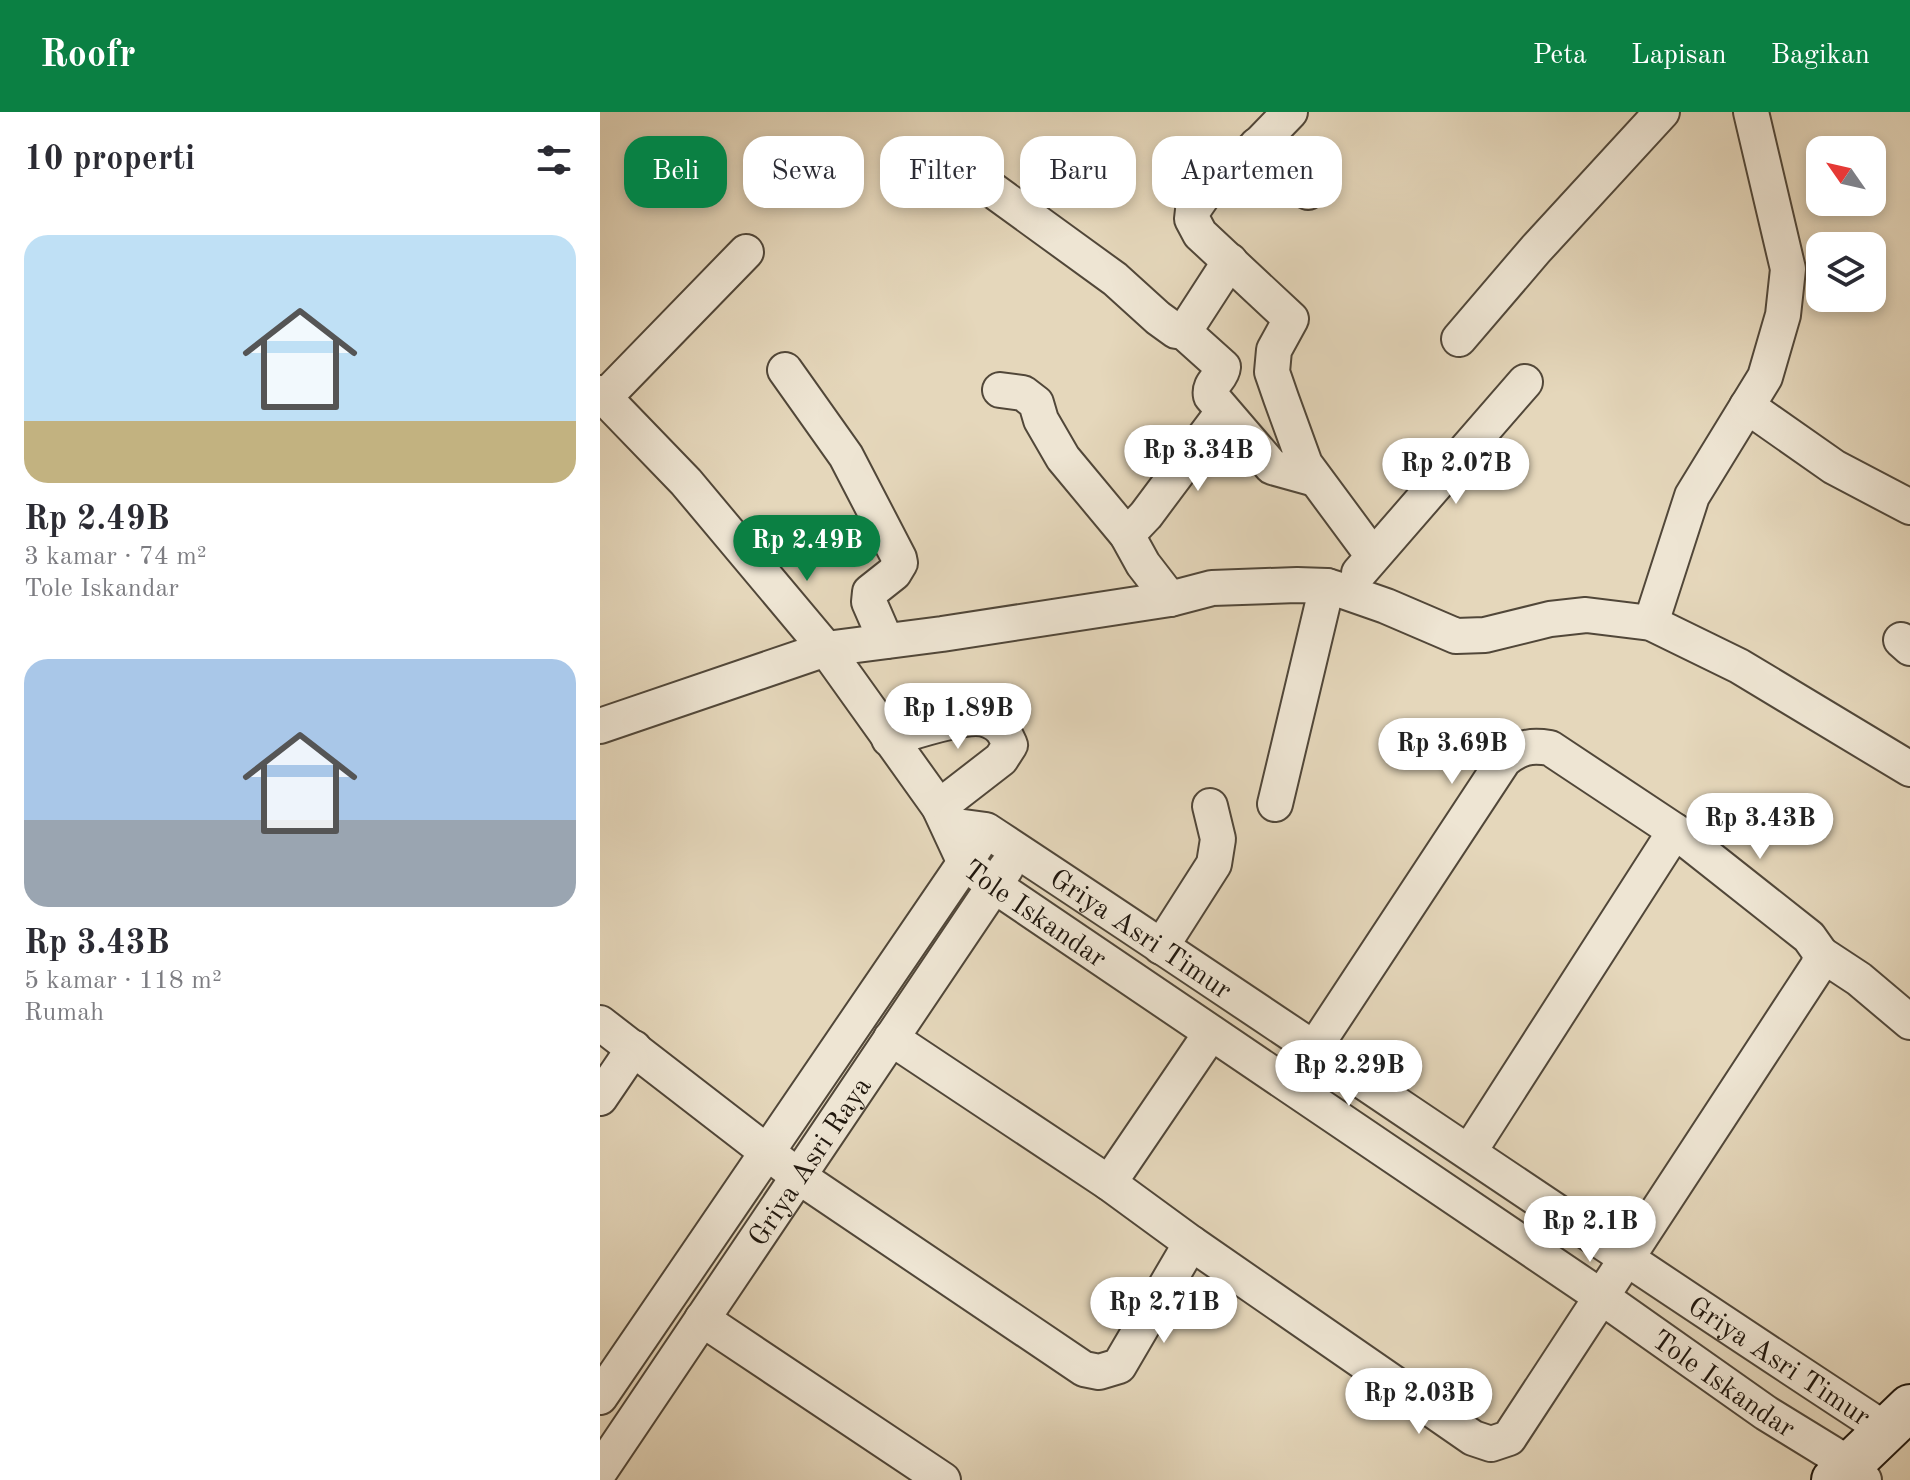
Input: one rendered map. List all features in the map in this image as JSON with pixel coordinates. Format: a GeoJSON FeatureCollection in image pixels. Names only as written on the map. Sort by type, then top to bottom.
{"type":"FeatureCollection","features":[{"type":"Feature","properties":{"kind":"main road"},"geometry":{"type":"LineString","coordinates":[[1849,1475],[1898,1418]]}},
{"type":"Feature","properties":{"kind":"street"},"geometry":{"type":"LineString","coordinates":[[1266,136],[1290,112]]}},
{"type":"Feature","properties":{"kind":"street"},"geometry":{"type":"LineString","coordinates":[[1459,339],[1536,249],[1662,112]]}},
{"type":"Feature","properties":{"kind":"street"},"geometry":{"type":"LineString","coordinates":[[1651,623],[1692,496],[1765,377],[1783,315],[1788,269],[1751,112]]}},
{"type":"Feature","properties":{"kind":"street"},"geometry":{"type":"LineString","coordinates":[[1004,198],[1115,279],[1167,325],[1184,332],[1223,367],[1210,391],[1223,412],[1272,467],[1315,479]]}},
{"type":"Feature","properties":{"kind":"street"},"geometry":{"type":"LineString","coordinates":[[1194,208],[1192,219],[1200,234],[1291,319],[1274,350],[1272,372],[1305,464],[1373,556]]}},
{"type":"Feature","properties":{"kind":"street"},"geometry":{"type":"LineString","coordinates":[[602,395],[746,252]]}},
{"type":"Feature","properties":{"kind":"street"},"geometry":{"type":"LineString","coordinates":[[1184,332],[1230,261]]}},
{"type":"Feature","properties":{"kind":"street"},"geometry":{"type":"LineString","coordinates":[[785,370],[846,456],[899,558],[900,563],[894,573],[870,592],[869,602],[886,641]]}},
{"type":"Feature","properties":{"kind":"street"},"geometry":{"type":"LineString","coordinates":[[1275,804],[1335,588],[1373,556],[1525,382]]}},
{"type":"Feature","properties":{"kind":"street"},"geometry":{"type":"LineString","coordinates":[[1000,390],[1023,393],[1036,403],[1041,420],[1063,458],[1127,535],[1143,564],[1170,599]]}},
{"type":"Feature","properties":{"kind":"street","name":"Tole Iskandar"},"geometry":{"type":"LineString","coordinates":[[602,395],[686,482],[826,649],[944,816],[965,863],[1603,1298],[1849,1475]]}},
{"type":"Feature","properties":{"kind":"street"},"geometry":{"type":"LineString","coordinates":[[1747,406],[1834,467],[1910,507]]}},
{"type":"Feature","properties":{"kind":"street"},"geometry":{"type":"LineString","coordinates":[[1127,535],[1146,515],[1223,412]]}},
{"type":"Feature","properties":{"kind":"street"},"geometry":{"type":"LineString","coordinates":[[600,726],[826,649],[1170,599],[1212,588],[1335,588],[1456,636],[1485,635],[1550,619],[1586,615],[1651,623],[1739,666],[1910,769]]}},
{"type":"Feature","properties":{"kind":"street"},"geometry":{"type":"LineString","coordinates":[[889,739],[970,719],[988,719],[1003,729],[1010,745],[1001,759],[944,816]]}},
{"type":"Feature","properties":{"kind":"street"},"geometry":{"type":"LineString","coordinates":[[1313,1050],[1504,760],[1519,748],[1535,746],[1550,748],[1675,831],[1809,937],[1821,954],[1859,979],[1910,1022]]}},
{"type":"Feature","properties":{"kind":"street"},"geometry":{"type":"LineString","coordinates":[[1161,947],[1214,864],[1218,839],[1210,806]]}},
{"type":"Feature","properties":{"kind":"street","name":"Griya Asri Timur"},"geometry":{"type":"LineString","coordinates":[[944,816],[986,830],[1626,1260],[1898,1418]]}},
{"type":"Feature","properties":{"kind":"street","name":"Griya Asri Raya"},"geometry":{"type":"LineString","coordinates":[[600,1397],[986,830]]}},
{"type":"Feature","properties":{"kind":"street"},"geometry":{"type":"LineString","coordinates":[[1469,1152],[1675,831]]}},
{"type":"Feature","properties":{"kind":"street","name":"Griya Asri Raya"},"geometry":{"type":"LineString","coordinates":[[600,1471],[1017,851]]}},
{"type":"Feature","properties":{"kind":"street"},"geometry":{"type":"LineString","coordinates":[[891,1038],[1109,1183],[1473,1438],[1491,1444],[1509,1438],[1818,966],[1821,954]]}},
{"type":"Feature","properties":{"kind":"street"},"geometry":{"type":"LineString","coordinates":[[600,1023],[798,1176],[1084,1369],[1099,1372],[1119,1366],[1191,1243]]}},
{"type":"Feature","properties":{"kind":"street"},"geometry":{"type":"LineString","coordinates":[[1109,1183],[1211,1033]]}},
{"type":"Feature","properties":{"kind":"street"},"geometry":{"type":"LineString","coordinates":[[600,1098],[634,1048]]}},
{"type":"Feature","properties":{"kind":"street"},"geometry":{"type":"LineString","coordinates":[[702,1319],[943,1480]]}},
{"type":"Feature","properties":{"kind":"street"},"geometry":{"type":"LineString","coordinates":[[600,1471],[614,1480]]}}]}
